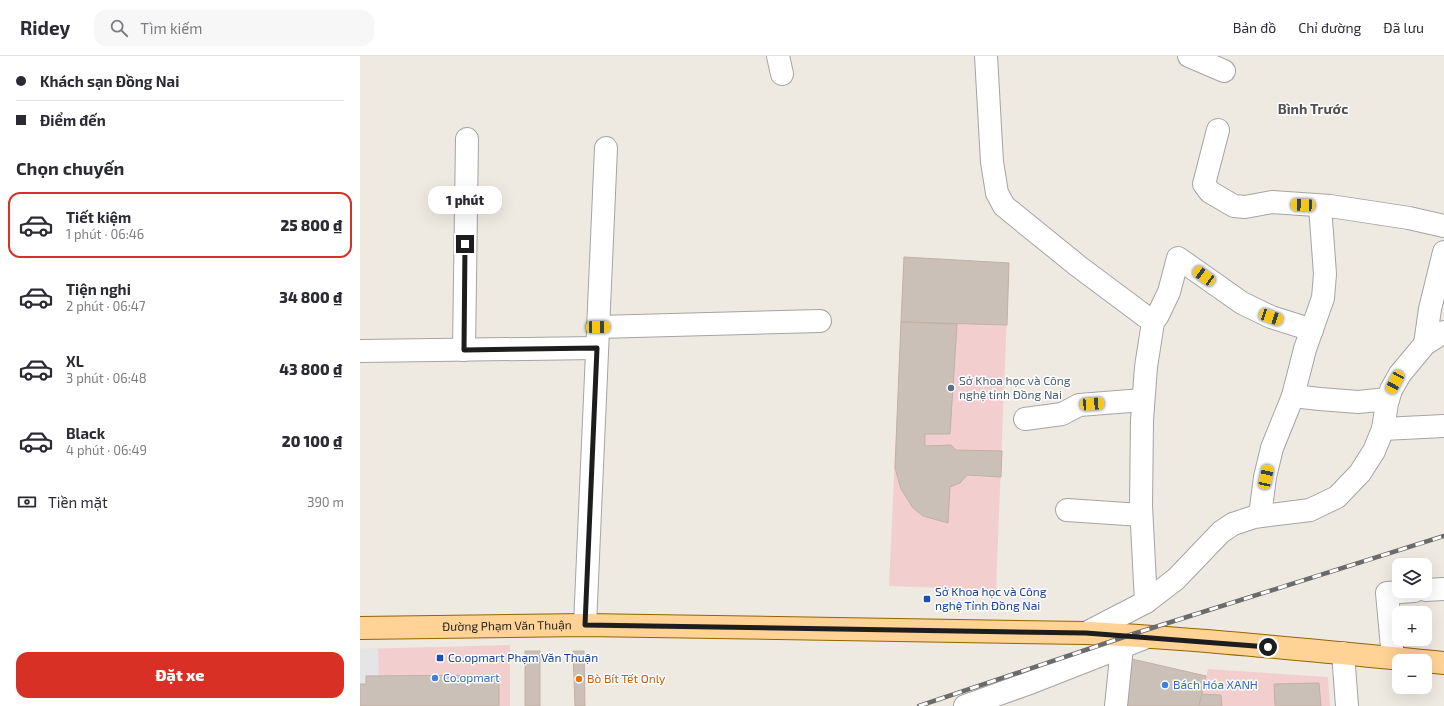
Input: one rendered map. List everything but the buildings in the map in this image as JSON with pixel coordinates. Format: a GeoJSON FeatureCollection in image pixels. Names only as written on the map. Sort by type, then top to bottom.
{"type":"FeatureCollection","features":[{"type":"Feature","properties":{"kind":"main road","name":"Đường Phạm Văn Thuận"},"geometry":{"type":"LineString","coordinates":[[360,628],[585,625],[1086,633],[1392,658]]}},
{"type":"Feature","properties":{"kind":"main road","name":"Đường Phạm Văn Thuận"},"geometry":{"type":"LineString","coordinates":[[1432,662],[1444,663]]}},
{"type":"Feature","properties":{"kind":"street"},"geometry":{"type":"LineString","coordinates":[[986,56],[992,162],[997,193],[1004,206],[1078,266],[1153,322]]}},
{"type":"Feature","properties":{"kind":"street"},"geometry":{"type":"LineString","coordinates":[[1189,56],[1224,71]]}},
{"type":"Feature","properties":{"kind":"street"},"geometry":{"type":"LineString","coordinates":[[1218,130],[1204,184],[1210,192],[1234,206],[1245,207],[1272,202],[1320,206],[1401,217],[1444,226]]}},
{"type":"Feature","properties":{"kind":"street"},"geometry":{"type":"LineString","coordinates":[[464,350],[467,139]]}},
{"type":"Feature","properties":{"kind":"street"},"geometry":{"type":"LineString","coordinates":[[585,625],[606,148]]}},
{"type":"Feature","properties":{"kind":"street"},"geometry":{"type":"LineString","coordinates":[[1260,516],[1272,448],[1293,396],[1305,349],[1323,298],[1325,274],[1320,206]]}},
{"type":"Feature","properties":{"kind":"street"},"geometry":{"type":"LineString","coordinates":[[1425,344],[1430,309],[1444,252]]}},
{"type":"Feature","properties":{"kind":"street"},"geometry":{"type":"LineString","coordinates":[[1146,602],[1141,515],[1142,420],[1146,367],[1153,322],[1169,292],[1178,258],[1242,303],[1271,317],[1312,330]]}},
{"type":"Feature","properties":{"kind":"street"},"geometry":{"type":"LineString","coordinates":[[360,351],[464,350],[820,321]]}},
{"type":"Feature","properties":{"kind":"street"},"geometry":{"type":"LineString","coordinates":[[1086,633],[1146,602],[1176,579],[1221,532],[1233,524],[1254,516],[1310,510],[1337,497],[1360,473],[1374,451],[1383,430],[1391,390],[1400,374],[1425,344],[1444,332]]}},
{"type":"Feature","properties":{"kind":"street"},"geometry":{"type":"LineString","coordinates":[[1293,396],[1320,400],[1358,402],[1388,400]]}},
{"type":"Feature","properties":{"kind":"street"},"geometry":{"type":"LineString","coordinates":[[1025,419],[1062,414],[1079,405],[1144,400]]}},
{"type":"Feature","properties":{"kind":"street"},"geometry":{"type":"LineString","coordinates":[[1383,430],[1444,426]]}},
{"type":"Feature","properties":{"kind":"street"},"geometry":{"type":"LineString","coordinates":[[1067,510],[1141,515]]}},
{"type":"Feature","properties":{"kind":"street"},"geometry":{"type":"LineString","coordinates":[[1432,590],[1444,589]]}},
{"type":"Feature","properties":{"kind":"street"},"geometry":{"type":"LineString","coordinates":[[1392,593],[1387,593],[1393,654]]}},
{"type":"Feature","properties":{"kind":"street"},"geometry":{"type":"LineString","coordinates":[[965,706],[1027,684],[1147,637]]}},
{"type":"Feature","properties":{"kind":"street"},"geometry":{"type":"LineString","coordinates":[[1116,706],[1122,647]]}},
{"type":"Feature","properties":{"kind":"street"},"geometry":{"type":"LineString","coordinates":[[1343,653],[1347,706]]}},
{"type":"Feature","properties":{"kind":"shaded area","name":"Sở Khoa học và Công nghệ tỉnh Đồng Nai"},"geometry":{"type":"Polygon","coordinates":[[[904,257],[1009,263],[996,590],[889,586],[904,257]]]}},
{"type":"Feature","properties":{"kind":"shaded area","name":"Co.opmart"},"geometry":{"type":"Polygon","coordinates":[[[510,645],[510,706],[360,706],[360,649],[510,645]]]}},
{"type":"Feature","properties":{"kind":"shaded area"},"geometry":{"type":"Polygon","coordinates":[[[360,649],[378,649],[379,676],[366,676],[366,684],[360,684],[360,649]]]}},
{"type":"Feature","properties":{"kind":"shaded area"},"geometry":{"type":"Polygon","coordinates":[[[1208,669],[1328,677],[1330,706],[1199,706],[1208,669]]]}},
{"type":"Feature","properties":{"kind":"railway"},"geometry":{"type":"LineString","coordinates":[[919,706],[1133,634],[1444,536]]}},
{"type":"Feature","properties":{"kind":"place","name":"Sở Khoa học và Công nghệ tỉnh Đồng Nai"},"geometry":{"type":"Point","coordinates":[951,388]}},
{"type":"Feature","properties":{"kind":"place","name":"Sở Khoa học và Công nghệ Tỉnh Đồng Nai"},"geometry":{"type":"Point","coordinates":[927,599]}},
{"type":"Feature","properties":{"kind":"place","name":"Co.opmart Phạm Văn Thuận"},"geometry":{"type":"Point","coordinates":[440,658]}},
{"type":"Feature","properties":{"kind":"place","name":"Co.opmart"},"geometry":{"type":"Point","coordinates":[435,678]}},
{"type":"Feature","properties":{"kind":"place","name":"Bò Bít Tết Only"},"geometry":{"type":"Point","coordinates":[579,679]}},
{"type":"Feature","properties":{"kind":"place","name":"Bách Hóa XANH"},"geometry":{"type":"Point","coordinates":[1165,685]}},
{"type":"Feature","properties":{"kind":"district","name":"Bình Trước"},"geometry":{"type":"Point","coordinates":[1313,109]}},
{"type":"Feature","properties":{"kind":"route"},"geometry":{"type":"LineString","coordinates":[[465,244],[464,350],[597,348],[585,625],[1086,633],[1130,635],[1268,647]]}}]}
